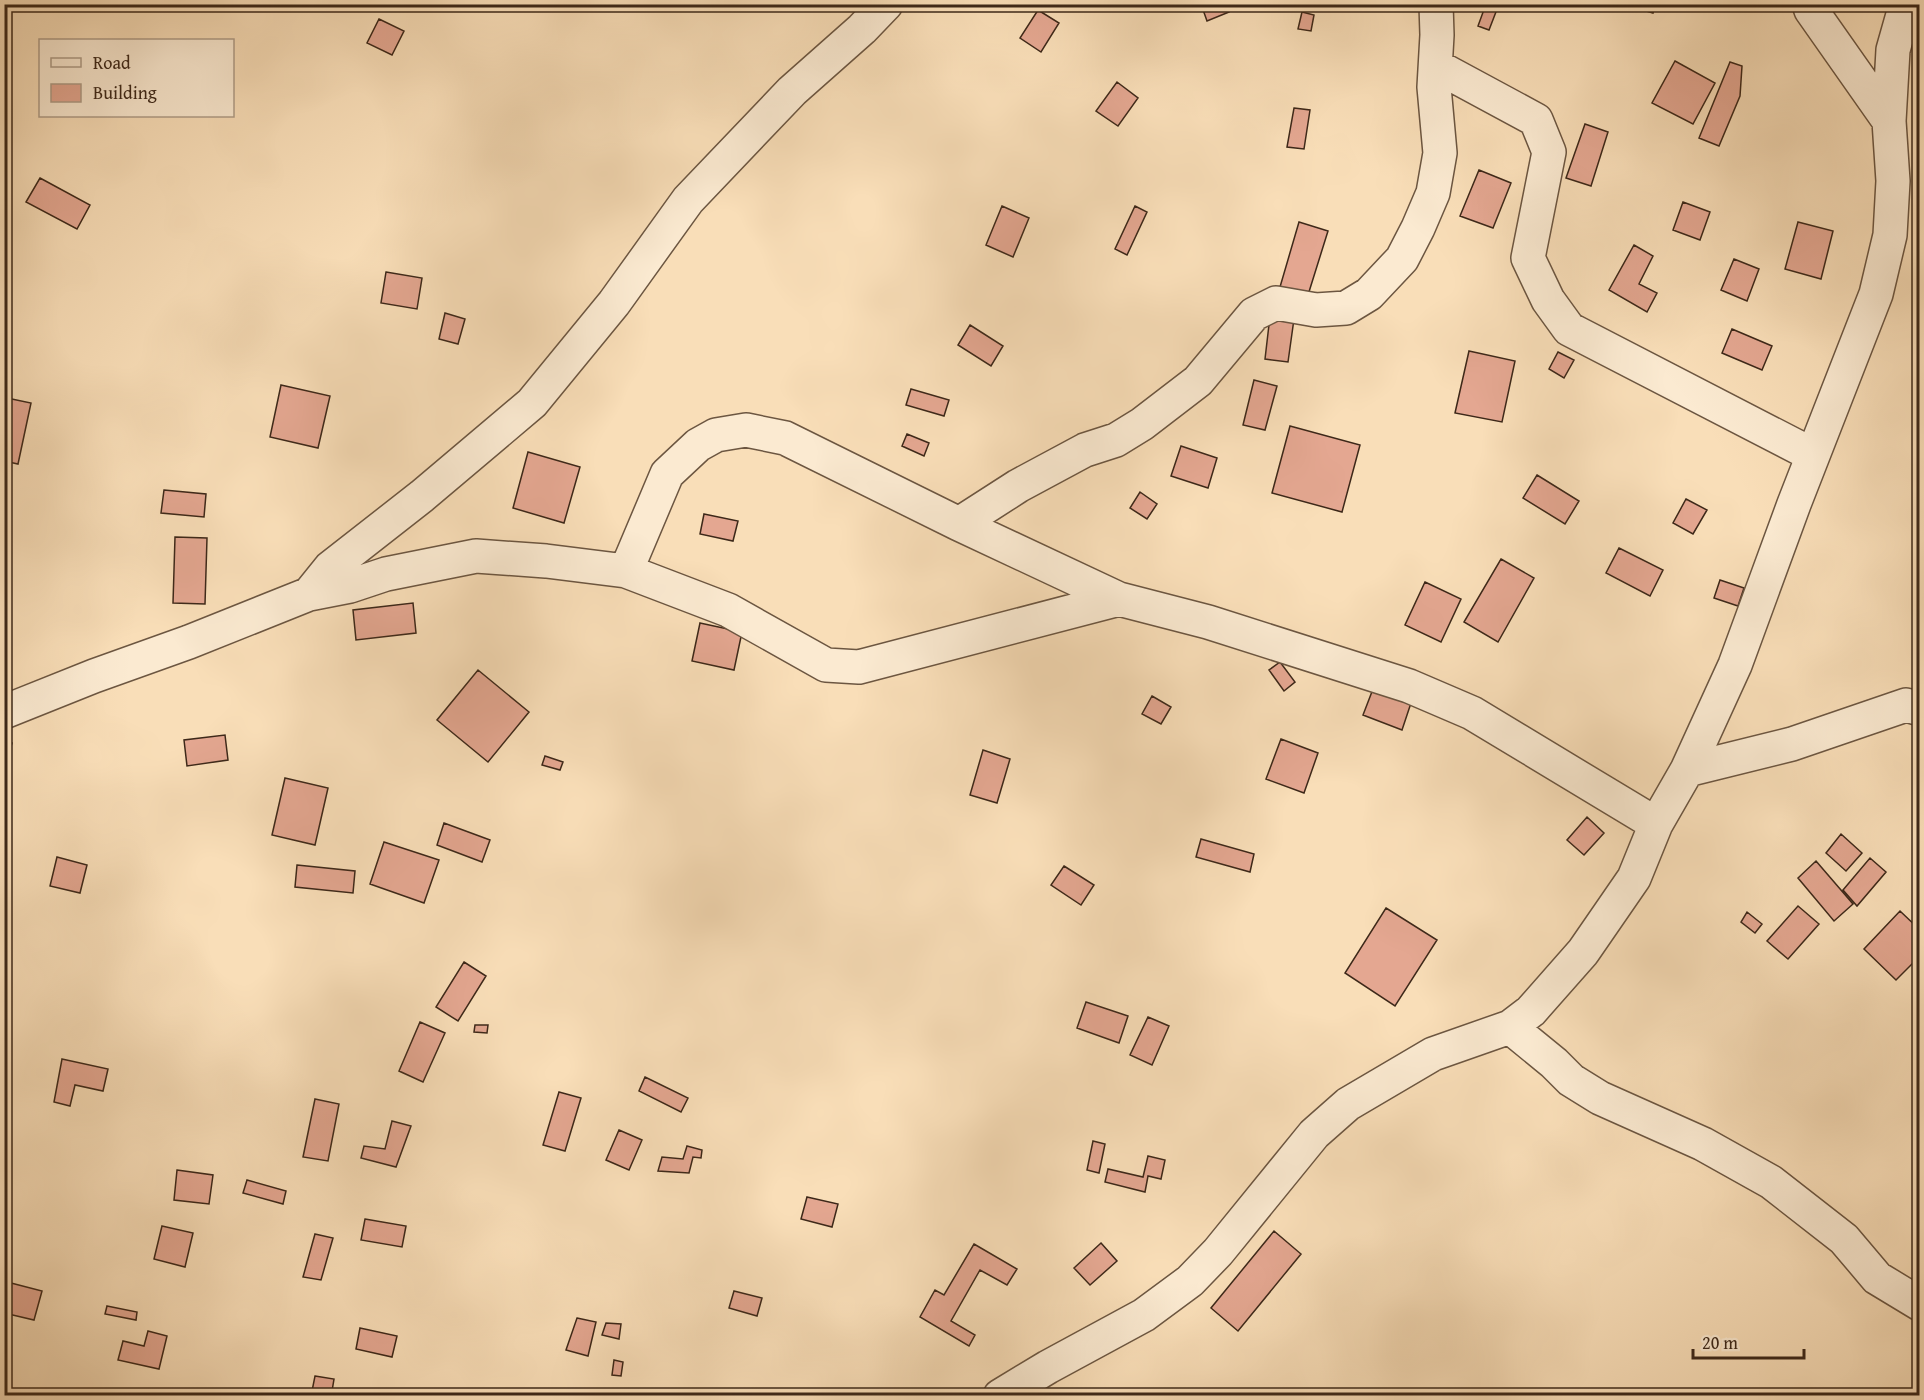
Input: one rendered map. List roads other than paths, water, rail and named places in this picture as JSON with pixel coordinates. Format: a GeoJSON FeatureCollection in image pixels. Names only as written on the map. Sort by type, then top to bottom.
{"type":"FeatureCollection","features":[{"type":"Feature","properties":{"kind":"street"},"geometry":{"type":"LineString","coordinates":[[309,594],[330,568],[422,496],[532,403],[614,303],[688,200],[792,91],[862,29],[886,4]]}},
{"type":"Feature","properties":{"kind":"street"},"geometry":{"type":"LineString","coordinates":[[958,524],[1018,486],[1085,450],[1116,440],[1142,424],[1198,381],[1254,314],[1276,303],[1316,310],[1346,308],[1369,294],[1402,259],[1433,193],[1440,153],[1434,87],[1436,4]]}},
{"type":"Feature","properties":{"kind":"street"},"geometry":{"type":"LineString","coordinates":[[1809,4],[1889,121]]}},
{"type":"Feature","properties":{"kind":"street"},"geometry":{"type":"LineString","coordinates":[[1000,1395],[1144,1315],[1190,1281],[1218,1252],[1314,1134],[1348,1104],[1433,1054],[1510,1027],[1531,1011],[1583,952],[1634,878],[1656,824],[1687,770],[1735,665],[1876,294],[1890,235],[1893,181],[1889,121],[1893,50],[1906,4]]}},
{"type":"Feature","properties":{"kind":"street"},"geometry":{"type":"LineString","coordinates":[[1436,66],[1536,120],[1549,152],[1528,258],[1548,300],[1569,329],[1813,455]]}},
{"type":"Feature","properties":{"kind":"street"},"geometry":{"type":"LineString","coordinates":[[626,571],[667,474],[698,445],[716,435],[746,430],[785,438],[958,524],[1119,599],[1208,622],[1409,686],[1472,713],[1656,824]]}},
{"type":"Feature","properties":{"kind":"street"},"geometry":{"type":"LineString","coordinates":[[4,712],[309,594],[350,586],[386,574],[476,556],[546,561],[626,571],[728,610],[826,665],[859,667],[1119,599]]}},
{"type":"Feature","properties":{"kind":"street"},"geometry":{"type":"LineString","coordinates":[[1687,770],[1792,744],[1915,704]]}},
{"type":"Feature","properties":{"kind":"street"},"geometry":{"type":"LineString","coordinates":[[1510,1027],[1571,1080],[1600,1098],[1703,1143],[1771,1182],[1844,1239],[1877,1278],[1920,1304]]}}]}
